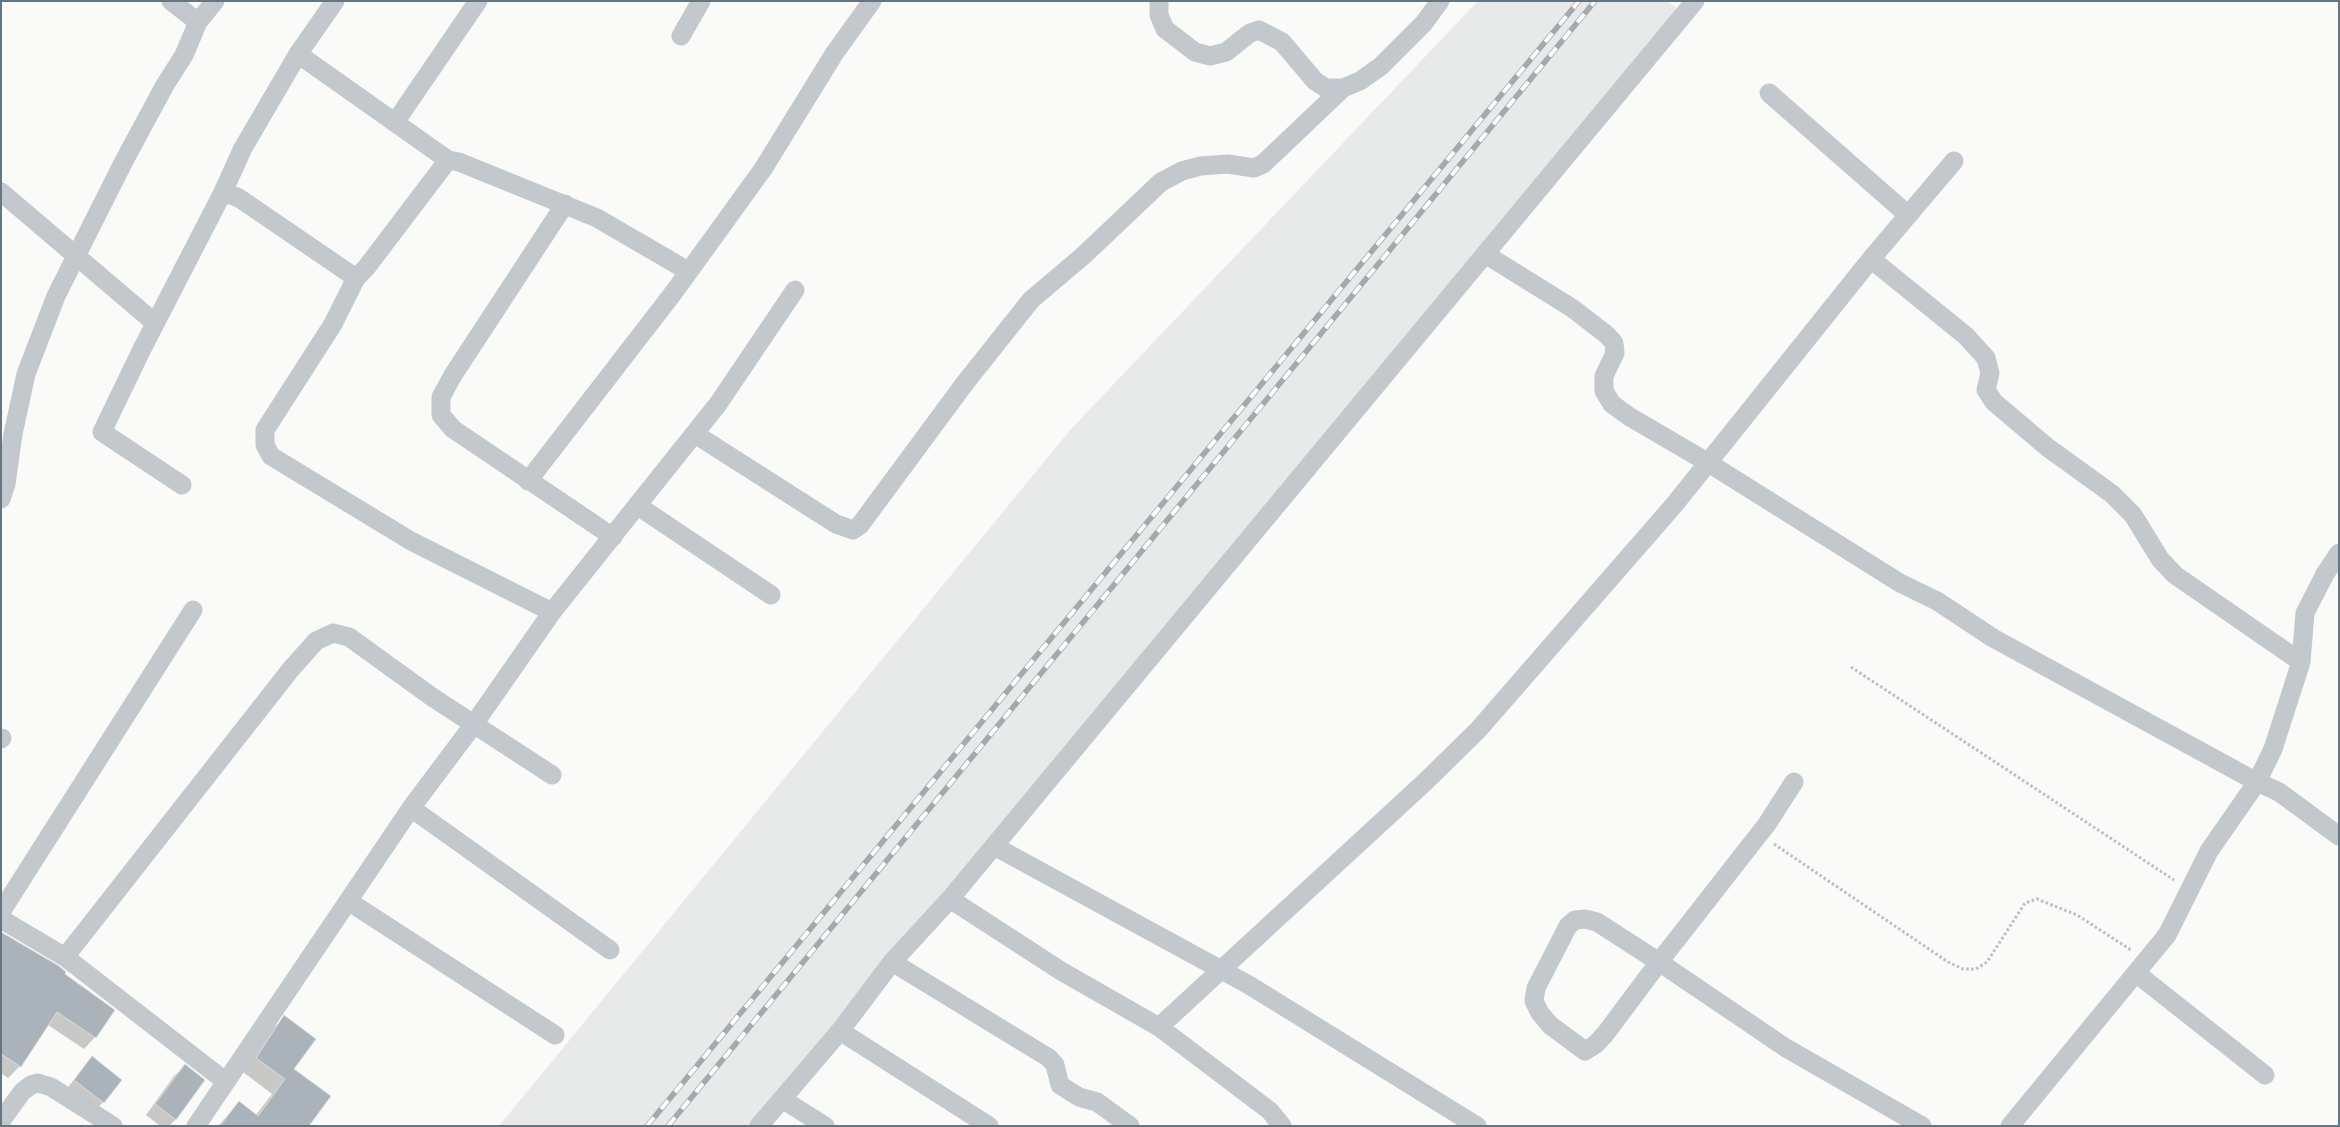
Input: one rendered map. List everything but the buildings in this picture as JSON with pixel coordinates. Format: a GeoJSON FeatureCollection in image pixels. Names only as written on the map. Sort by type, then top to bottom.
{"type":"FeatureCollection","features":[{"type":"Feature","properties":{"kind":"street"},"geometry":{"type":"LineString","coordinates":[[171,1],[198,22]]}},
{"type":"Feature","properties":{"kind":"street"},"geometry":{"type":"LineString","coordinates":[[1,498],[6,484],[7,433],[39,338],[76,257],[124,161],[165,85],[184,55],[198,22],[216,1]]}},
{"type":"Feature","properties":{"kind":"street"},"geometry":{"type":"LineString","coordinates":[[182,485],[102,432],[155,323],[223,192],[242,148],[298,54],[335,1]]}},
{"type":"Feature","properties":{"kind":"street"},"geometry":{"type":"LineString","coordinates":[[396,121],[478,1]]}},
{"type":"Feature","properties":{"kind":"street"},"geometry":{"type":"LineString","coordinates":[[681,36],[701,1]]}},
{"type":"Feature","properties":{"kind":"street"},"geometry":{"type":"LineString","coordinates":[[528,481],[763,169],[834,54],[872,1]]}},
{"type":"Feature","properties":{"kind":"street"},"geometry":{"type":"LineString","coordinates":[[1159,1],[1159,15],[1165,29],[1195,52],[1210,56],[1226,52],[1250,33],[1259,30],[1282,42],[1315,81],[1326,88],[1343,88]]}},
{"type":"Feature","properties":{"kind":"street"},"geometry":{"type":"LineString","coordinates":[[695,434],[836,524],[853,530],[860,525],[965,382],[1031,300],[1084,254],[1161,182],[1182,171],[1200,166],[1228,164],[1254,168],[1263,164],[1343,88],[1360,81],[1381,66],[1424,23],[1440,1]]}},
{"type":"Feature","properties":{"kind":"street"},"geometry":{"type":"LineString","coordinates":[[759,1126],[840,1031],[892,962],[950,899],[1694,1]]}},
{"type":"Feature","properties":{"kind":"street"},"geometry":{"type":"LineString","coordinates":[[298,54],[396,121],[448,160],[459,162],[597,218],[688,271]]}},
{"type":"Feature","properties":{"kind":"street"},"geometry":{"type":"LineString","coordinates":[[1769,93],[1908,215]]}},
{"type":"Feature","properties":{"kind":"street"},"geometry":{"type":"LineString","coordinates":[[448,160],[366,268],[356,278],[333,324],[265,430],[265,444],[271,456],[411,541],[552,612]]}},
{"type":"Feature","properties":{"kind":"street"},"geometry":{"type":"LineString","coordinates":[[1159,1027],[1478,730],[1611,578],[1871,259],[1954,161]]}},
{"type":"Feature","properties":{"kind":"street"},"geometry":{"type":"LineString","coordinates":[[1,192],[155,323]]}},
{"type":"Feature","properties":{"kind":"street"},"geometry":{"type":"LineString","coordinates":[[223,192],[239,198],[356,278]]}},
{"type":"Feature","properties":{"kind":"street"},"geometry":{"type":"LineString","coordinates":[[565,204],[453,374],[442,397],[441,415],[453,428],[528,481],[613,537]]}},
{"type":"Feature","properties":{"kind":"street"},"geometry":{"type":"LineString","coordinates":[[1485,254],[1572,308],[1607,334],[1614,343],[1615,353],[1604,376],[1604,391],[1612,404],[1630,417],[1707,462],[1900,583],[1937,601],[1992,638],[2257,782],[2279,792],[2339,836]]}},
{"type":"Feature","properties":{"kind":"street"},"geometry":{"type":"LineString","coordinates":[[1871,259],[1966,336],[1986,358],[1990,374],[1986,390],[1994,402],[2047,447],[2112,494],[2134,515],[2160,559],[2175,575],[2301,662]]}},
{"type":"Feature","properties":{"kind":"street"},"geometry":{"type":"LineString","coordinates":[[196,1126],[411,808],[474,724],[552,612],[695,434],[746,366],[795,290]]}},
{"type":"Feature","properties":{"kind":"street"},"geometry":{"type":"LineString","coordinates":[[638,506],[771,595]]}},
{"type":"Feature","properties":{"kind":"street"},"geometry":{"type":"LineString","coordinates":[[2010,1126],[2142,967],[2166,935],[2210,851],[2257,782],[2273,748],[2301,662],[2305,613],[2325,574],[2339,553]]}},
{"type":"Feature","properties":{"kind":"street"},"geometry":{"type":"LineString","coordinates":[[1,912],[193,610]]}},
{"type":"Feature","properties":{"kind":"street"},"geometry":{"type":"LineString","coordinates":[[66,957],[291,669],[316,641],[333,632],[348,637],[397,673],[552,775]]}},
{"type":"Feature","properties":{"kind":"street"},"geometry":{"type":"LineString","coordinates":[[1794,782],[1759,834],[1659,962],[1606,1033],[1585,1051],[1550,1025],[1540,1014],[1534,1001],[1536,988],[1568,926],[1575,920],[1585,919],[1597,922],[1659,962],[1786,1048],[1922,1126]]}},
{"type":"Feature","properties":{"kind":"street"},"geometry":{"type":"LineString","coordinates":[[411,808],[610,950]]}},
{"type":"Feature","properties":{"kind":"street"},"geometry":{"type":"LineString","coordinates":[[994,846],[1220,971],[1249,985],[1477,1126]]}},
{"type":"Feature","properties":{"kind":"street"},"geometry":{"type":"LineString","coordinates":[[950,899],[1061,971],[1159,1027],[1263,1105],[1282,1126]]}},
{"type":"Feature","properties":{"kind":"street"},"geometry":{"type":"LineString","coordinates":[[348,901],[554,1035]]}},
{"type":"Feature","properties":{"kind":"street"},"geometry":{"type":"LineString","coordinates":[[1,919],[66,957],[226,1081]]}},
{"type":"Feature","properties":{"kind":"street"},"geometry":{"type":"LineString","coordinates":[[892,962],[1049,1058],[1055,1065],[1060,1085],[1079,1097],[1097,1102],[1130,1126]]}},
{"type":"Feature","properties":{"kind":"street"},"geometry":{"type":"LineString","coordinates":[[2142,967],[2265,1075]]}},
{"type":"Feature","properties":{"kind":"street"},"geometry":{"type":"LineString","coordinates":[[840,1031],[989,1126]]}},
{"type":"Feature","properties":{"kind":"street"},"geometry":{"type":"LineString","coordinates":[[1,1121],[22,1092],[31,1085],[38,1083],[51,1087],[114,1126]]}},
{"type":"Feature","properties":{"kind":"street"},"geometry":{"type":"LineString","coordinates":[[782,1099],[825,1126]]}},
{"type":"Feature","properties":{"kind":"path"},"geometry":{"type":"LineString","coordinates":[[1851,668],[2190,890]]}},
{"type":"Feature","properties":{"kind":"path"},"geometry":{"type":"LineString","coordinates":[[1759,834],[1948,962],[1962,969],[1976,969],[1987,962],[2026,902],[2037,899],[2077,915],[2142,967]]}},
{"type":"Feature","properties":{"kind":"shaded area"},"geometry":{"type":"Polygon","coordinates":[[[1478,1],[1668,1],[1683,13],[754,1126],[499,1126],[1071,429],[1478,1]]]}},
{"type":"Feature","properties":{"kind":"railway"},"geometry":{"type":"LineString","coordinates":[[647,1126],[1579,1]]}},
{"type":"Feature","properties":{"kind":"railway"},"geometry":{"type":"LineString","coordinates":[[668,1126],[1595,1]]}}]}
